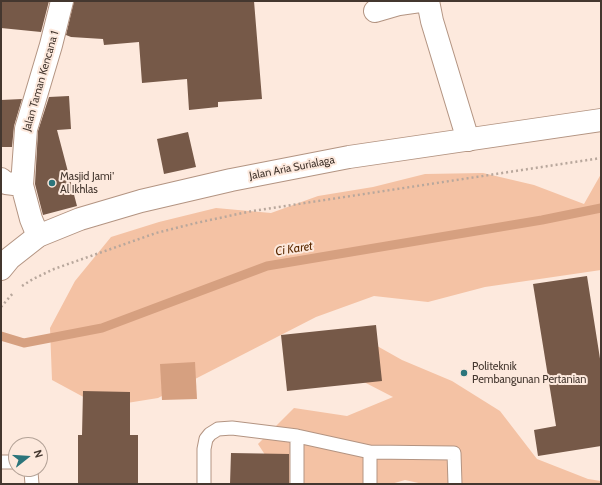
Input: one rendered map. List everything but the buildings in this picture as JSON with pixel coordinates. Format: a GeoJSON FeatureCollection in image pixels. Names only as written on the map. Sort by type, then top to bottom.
{"type":"FeatureCollection","features":[{"type":"Feature","properties":{"kind":"main road","name":"Jalan Taman Kencana 1"},"geometry":{"type":"LineString","coordinates":[[38,236],[31,219],[22,185],[26,129],[52,45],[62,1]]}},
{"type":"Feature","properties":{"kind":"main road"},"geometry":{"type":"LineString","coordinates":[[375,11],[399,4],[420,1]]}},
{"type":"Feature","properties":{"kind":"main road"},"geometry":{"type":"LineString","coordinates":[[428,1],[432,21],[468,140]]}},
{"type":"Feature","properties":{"kind":"main road","name":"Jalan Aria Surialaga"},"geometry":{"type":"LineString","coordinates":[[1,268],[10,258],[38,236],[80,219],[141,202],[231,180],[349,157],[601,120]]}},
{"type":"Feature","properties":{"kind":"main road"},"geometry":{"type":"LineString","coordinates":[[1,180],[6,183],[22,185]]}},
{"type":"Feature","properties":{"kind":"lane"},"geometry":{"type":"LineString","coordinates":[[204,484],[204,449],[206,439],[210,434],[218,429],[232,428],[297,436],[370,452],[454,453],[455,484]]}},
{"type":"Feature","properties":{"kind":"lane"},"geometry":{"type":"LineString","coordinates":[[296,484],[297,436]]}},
{"type":"Feature","properties":{"kind":"lane"},"geometry":{"type":"LineString","coordinates":[[370,452],[370,484]]}},
{"type":"Feature","properties":{"kind":"path"},"geometry":{"type":"LineString","coordinates":[[1,307],[17,289],[33,278],[54,269],[156,233],[196,222],[252,211],[601,158]]}},
{"type":"Feature","properties":{"kind":"shaded area"},"geometry":{"type":"Polygon","coordinates":[[[483,173],[534,185],[584,204],[601,174],[601,270],[485,287],[428,302],[374,296],[316,317],[158,398],[102,407],[52,380],[50,328],[75,281],[111,237],[159,222],[216,208],[271,213],[318,196],[373,187],[425,174],[483,173]]]}},
{"type":"Feature","properties":{"kind":"shaded area"},"geometry":{"type":"Polygon","coordinates":[[[354,333],[402,360],[452,381],[500,411],[537,459],[588,479],[601,481],[601,484],[423,484],[405,480],[391,484],[284,484],[258,444],[294,408],[347,416],[393,397],[331,365],[354,333]]]}},
{"type":"Feature","properties":{"kind":"shaded area"},"geometry":{"type":"Polygon","coordinates":[[[195,362],[197,399],[162,400],[160,364],[195,362]]]}},
{"type":"Feature","properties":{"kind":"waterway","name":"Ci Karet"},"geometry":{"type":"LineString","coordinates":[[1,336],[24,343],[102,328],[267,266],[542,220],[601,208]]}},
{"type":"Feature","properties":{"kind":"place","name":"Masjid Jami' Al Ikhlas"},"geometry":{"type":"Point","coordinates":[52,183]}},
{"type":"Feature","properties":{"kind":"place","name":"Politeknik Pembangunan Pertanian"},"geometry":{"type":"Point","coordinates":[464,373]}}]}
